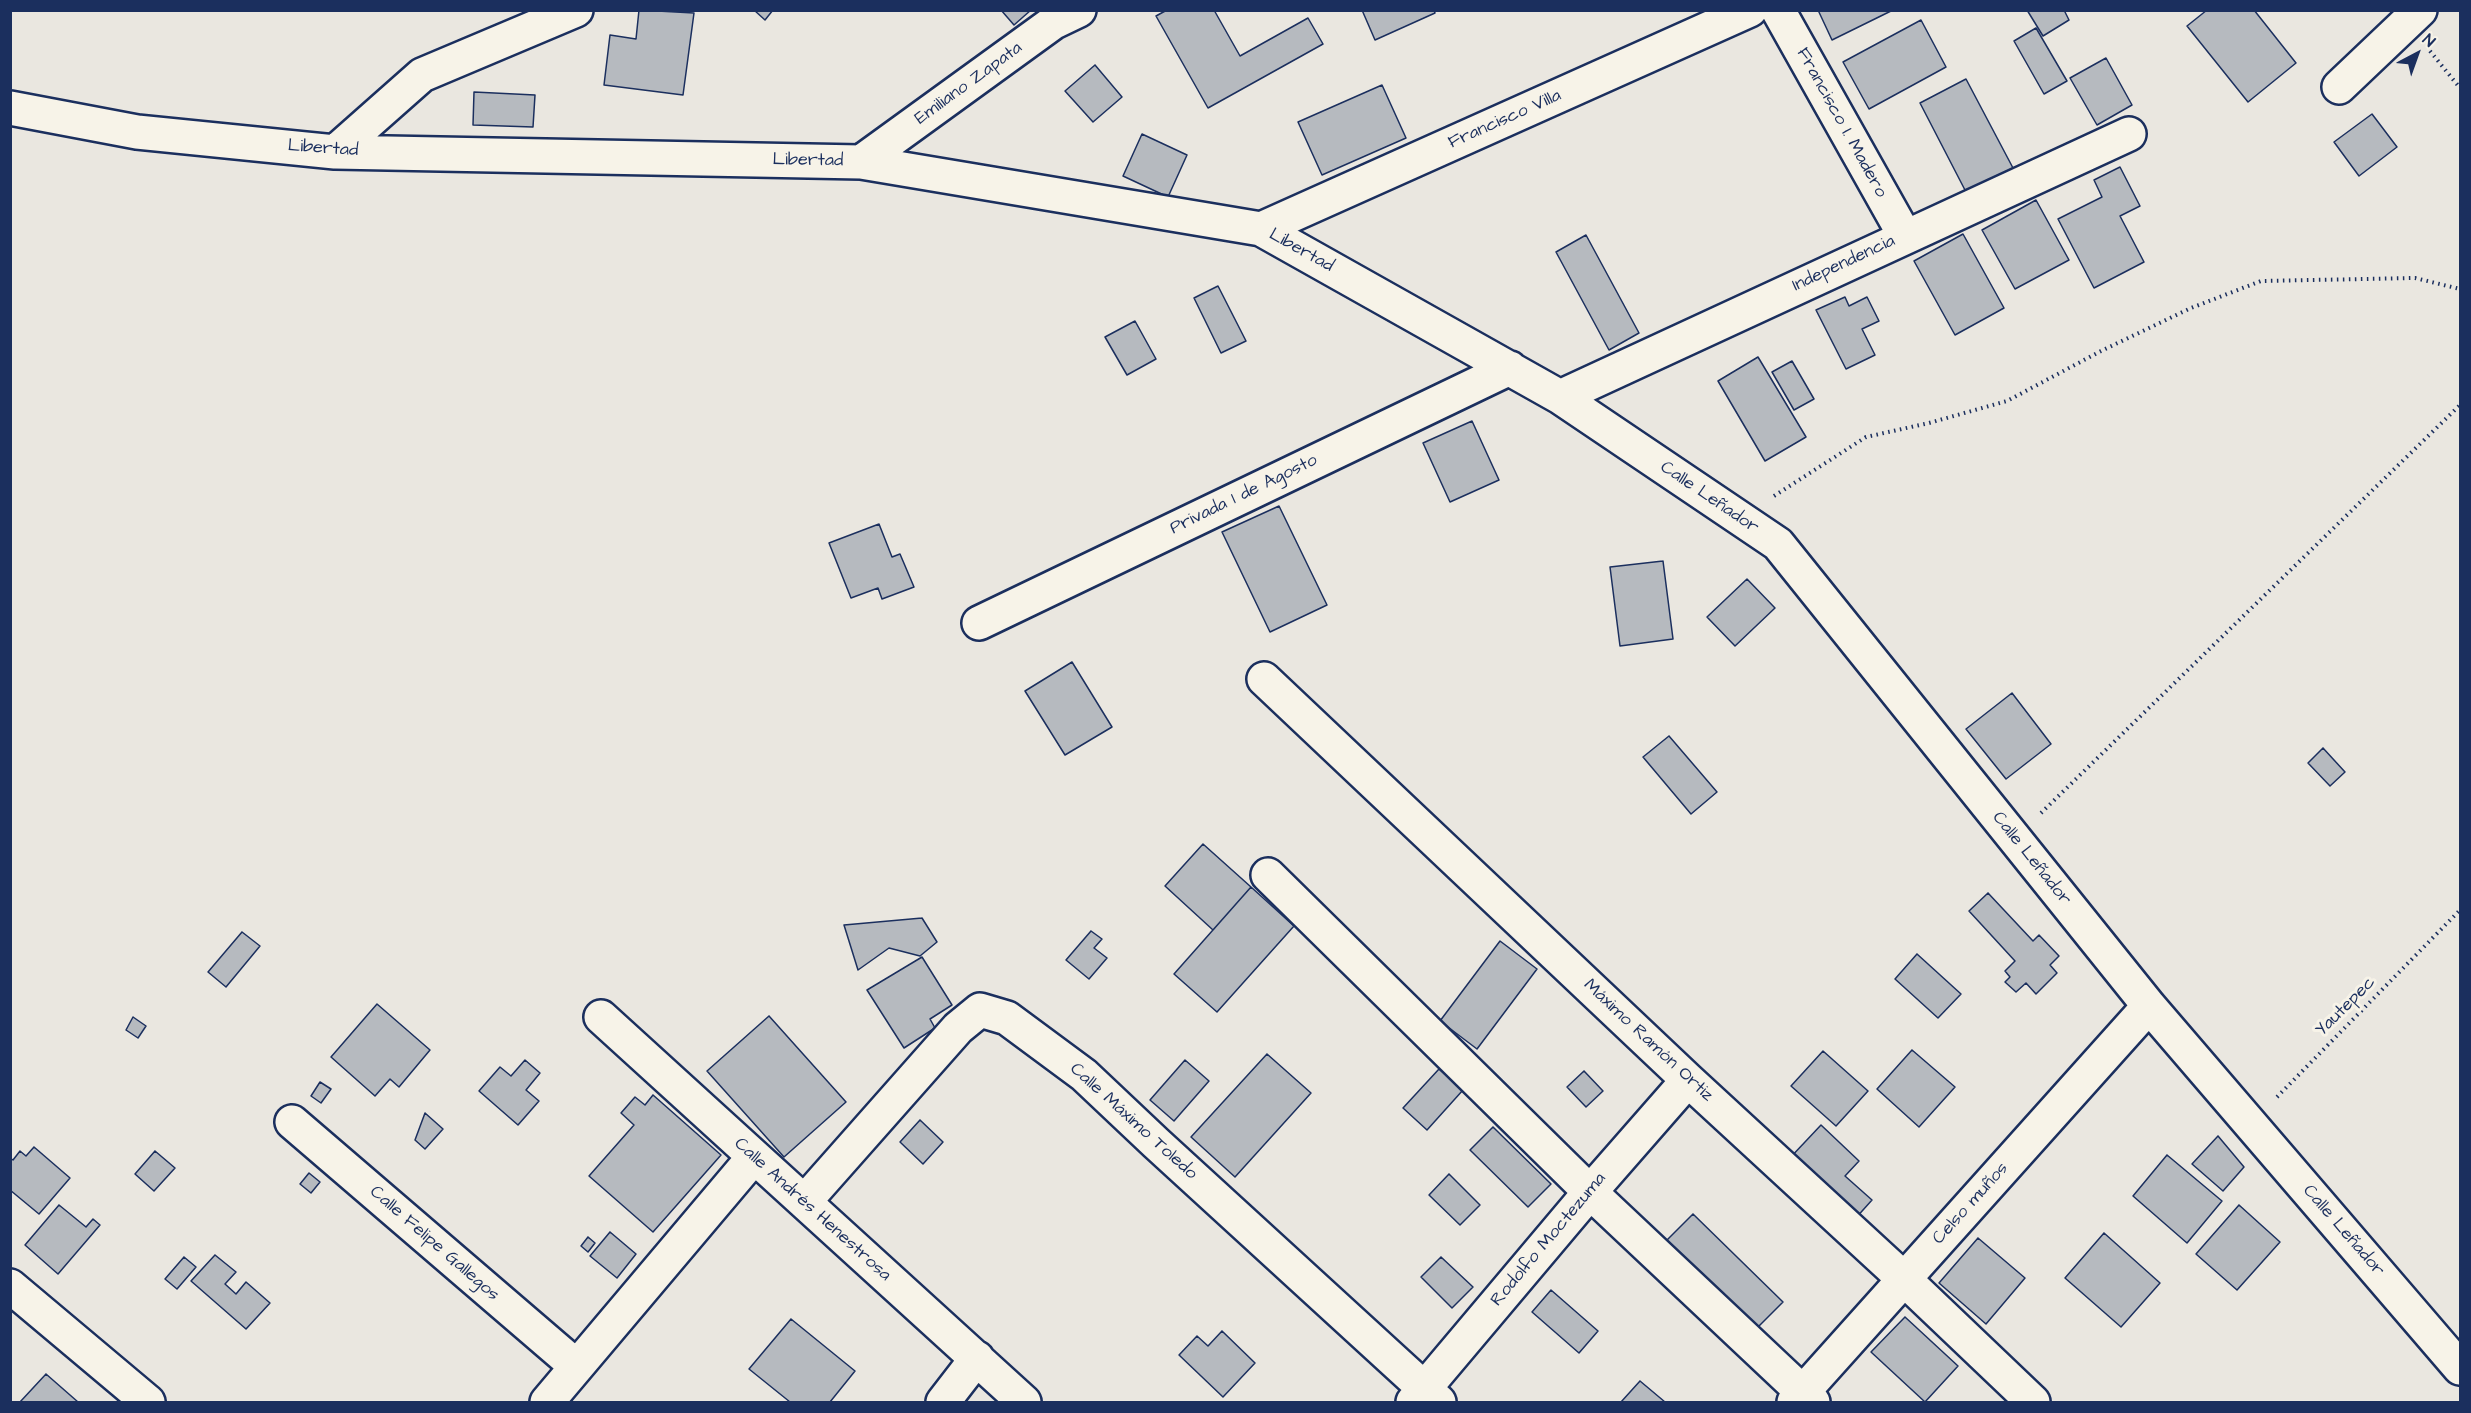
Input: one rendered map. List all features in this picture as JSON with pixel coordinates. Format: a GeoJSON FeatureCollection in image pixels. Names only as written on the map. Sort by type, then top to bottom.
{"type":"FeatureCollection","features":[{"type":"Feature","properties":{"kind":"street"},"geometry":{"type":"LineString","coordinates":[[335,152],[422,75],[576,10]]}},
{"type":"Feature","properties":{"kind":"street","name":"Emiliano Zapata"},"geometry":{"type":"LineString","coordinates":[[861,162],[1054,22],[1079,10]]}},
{"type":"Feature","properties":{"kind":"street","name":"Francisco Villa"},"geometry":{"type":"LineString","coordinates":[[1261,229],[1750,10]]}},
{"type":"Feature","properties":{"kind":"street","name":"Francisco I. Madero"},"geometry":{"type":"LineString","coordinates":[[1778,10],[1905,236]]}},
{"type":"Feature","properties":{"kind":"street"},"geometry":{"type":"LineString","coordinates":[[2339,87],[2414,17]]}},
{"type":"Feature","properties":{"kind":"street","name":"Libertad"},"geometry":{"type":"LineString","coordinates":[[10,108],[137,132],[335,152],[861,162],[1261,229],[1560,397]]}},
{"type":"Feature","properties":{"kind":"street","name":"Independencia"},"geometry":{"type":"LineString","coordinates":[[1560,397],[2129,134]]}},
{"type":"Feature","properties":{"kind":"street","name":"Privada 1 de Agosto"},"geometry":{"type":"LineString","coordinates":[[979,623],[1510,368]]}},
{"type":"Feature","properties":{"kind":"street","name":"Calle Leñador"},"geometry":{"type":"LineString","coordinates":[[1560,397],[1778,544],[2149,1006],[2460,1368]]}},
{"type":"Feature","properties":{"kind":"street","name":"Máximo Ramón Ortiz"},"geometry":{"type":"LineString","coordinates":[[1264,679],[2033,1402]]}},
{"type":"Feature","properties":{"kind":"street"},"geometry":{"type":"LineString","coordinates":[[1268,875],[1803,1399]]}},
{"type":"Feature","properties":{"kind":"street","name":"Celso muños"},"geometry":{"type":"LineString","coordinates":[[1803,1399],[1904,1279],[2149,1006]]}},
{"type":"Feature","properties":{"kind":"street","name":"Calle Máximo Toledo"},"geometry":{"type":"LineString","coordinates":[[805,1201],[958,1028],[980,1010],[1007,1018],[1084,1075],[1426,1398]]}},
{"type":"Feature","properties":{"kind":"street","name":"Calle Andrés Henestrosa"},"geometry":{"type":"LineString","coordinates":[[601,1017],[753,1158],[805,1201],[1024,1402]]}},
{"type":"Feature","properties":{"kind":"street","name":"Rodolfo Moctezuma"},"geometry":{"type":"LineString","coordinates":[[1426,1398],[1590,1192],[1688,1080]]}},
{"type":"Feature","properties":{"kind":"street","name":"Calle Felipe Gallegos"},"geometry":{"type":"LineString","coordinates":[[292,1122],[576,1366]]}},
{"type":"Feature","properties":{"kind":"street"},"geometry":{"type":"LineString","coordinates":[[547,1402],[753,1158]]}},
{"type":"Feature","properties":{"kind":"street"},"geometry":{"type":"LineString","coordinates":[[10,1286],[148,1402]]}},
{"type":"Feature","properties":{"kind":"street"},"geometry":{"type":"LineString","coordinates":[[943,1402],[977,1358]]}},
{"type":"Feature","properties":{"kind":"path"},"geometry":{"type":"LineString","coordinates":[[2414,17],[2460,88]]}},
{"type":"Feature","properties":{"kind":"path"},"geometry":{"type":"LineString","coordinates":[[1740,519],[1866,436],[1929,423],[2007,401],[2101,351],[2192,308],[2261,281],[2415,279],[2460,289]]}},
{"type":"Feature","properties":{"kind":"path"},"geometry":{"type":"LineString","coordinates":[[2015,839],[2460,405]]}},
{"type":"Feature","properties":{"kind":"path","name":"Yautepec"},"geometry":{"type":"LineString","coordinates":[[2251,1124],[2460,910]]}},
{"type":"Feature","properties":{"kind":"building"},"geometry":{"type":"Polygon","coordinates":[[[639,10],[694,13],[683,95],[604,85],[610,35],[636,39],[639,10]]]}},
{"type":"Feature","properties":{"kind":"building"},"geometry":{"type":"Polygon","coordinates":[[[754,10],[773,10],[765,20],[754,10]]]}},
{"type":"Feature","properties":{"kind":"building"},"geometry":{"type":"Polygon","coordinates":[[[1001,10],[1031,10],[1014,25],[1001,10]]]}},
{"type":"Feature","properties":{"kind":"building"},"geometry":{"type":"Polygon","coordinates":[[[1167,10],[1214,10],[1240,56],[1308,18],[1323,44],[1208,108],[1156,16],[1167,10]]]}},
{"type":"Feature","properties":{"kind":"building"},"geometry":{"type":"Polygon","coordinates":[[[1362,10],[1434,10],[1435,13],[1375,40],[1362,10]]]}},
{"type":"Feature","properties":{"kind":"building"},"geometry":{"type":"Polygon","coordinates":[[[1818,10],[1893,10],[1832,40],[1818,10]]]}},
{"type":"Feature","properties":{"kind":"building"},"geometry":{"type":"Polygon","coordinates":[[[2027,10],[2064,10],[2069,20],[2043,36],[2027,10]]]}},
{"type":"Feature","properties":{"kind":"building"},"geometry":{"type":"Polygon","coordinates":[[[2207,10],[2254,10],[2296,63],[2248,102],[2187,26],[2207,10]]]}},
{"type":"Feature","properties":{"kind":"building"},"geometry":{"type":"Polygon","coordinates":[[[1921,20],[1946,67],[1869,109],[1843,62],[1921,20]]]}},
{"type":"Feature","properties":{"kind":"building"},"geometry":{"type":"Polygon","coordinates":[[[2036,28],[2067,81],[2044,94],[2014,41],[2036,28]]]}},
{"type":"Feature","properties":{"kind":"building"},"geometry":{"type":"Polygon","coordinates":[[[2106,58],[2132,105],[2097,125],[2070,78],[2106,58]]]}},
{"type":"Feature","properties":{"kind":"building"},"geometry":{"type":"Polygon","coordinates":[[[1095,65],[1122,97],[1093,122],[1065,91],[1095,65]]]}},
{"type":"Feature","properties":{"kind":"building"},"geometry":{"type":"Polygon","coordinates":[[[1966,79],[2013,168],[1966,192],[1920,103],[1966,79]]]}},
{"type":"Feature","properties":{"kind":"building"},"geometry":{"type":"Polygon","coordinates":[[[1382,85],[1406,138],[1322,175],[1298,122],[1382,85]]]}},
{"type":"Feature","properties":{"kind":"building"},"geometry":{"type":"Polygon","coordinates":[[[474,92],[535,95],[533,127],[473,125],[474,92]]]}},
{"type":"Feature","properties":{"kind":"building"},"geometry":{"type":"Polygon","coordinates":[[[2372,114],[2397,147],[2359,176],[2334,142],[2372,114]]]}},
{"type":"Feature","properties":{"kind":"building"},"geometry":{"type":"Polygon","coordinates":[[[1142,134],[1187,155],[1168,197],[1123,176],[1142,134]]]}},
{"type":"Feature","properties":{"kind":"building"},"geometry":{"type":"Polygon","coordinates":[[[2120,167],[2140,206],[2120,216],[2144,262],[2094,288],[2058,219],[2102,197],[2094,180],[2120,167]]]}},
{"type":"Feature","properties":{"kind":"building"},"geometry":{"type":"Polygon","coordinates":[[[2036,200],[2069,260],[2015,289],[1982,230],[2036,200]]]}},
{"type":"Feature","properties":{"kind":"building"},"geometry":{"type":"Polygon","coordinates":[[[1963,234],[2004,308],[1955,335],[1914,261],[1963,234]]]}},
{"type":"Feature","properties":{"kind":"building"},"geometry":{"type":"Polygon","coordinates":[[[1586,235],[1639,333],[1609,350],[1556,252],[1586,235]]]}},
{"type":"Feature","properties":{"kind":"building"},"geometry":{"type":"Polygon","coordinates":[[[1218,286],[1246,341],[1221,353],[1194,298],[1218,286]]]}},
{"type":"Feature","properties":{"kind":"building"},"geometry":{"type":"Polygon","coordinates":[[[1845,297],[1849,306],[1867,297],[1879,321],[1862,329],[1875,355],[1846,369],[1816,310],[1845,297]]]}},
{"type":"Feature","properties":{"kind":"building"},"geometry":{"type":"Polygon","coordinates":[[[1135,321],[1156,359],[1127,375],[1105,337],[1135,321]]]}},
{"type":"Feature","properties":{"kind":"building"},"geometry":{"type":"Polygon","coordinates":[[[1758,357],[1806,437],[1765,461],[1718,381],[1758,357]]]}},
{"type":"Feature","properties":{"kind":"building"},"geometry":{"type":"Polygon","coordinates":[[[1792,361],[1814,399],[1794,410],[1772,372],[1792,361]]]}},
{"type":"Feature","properties":{"kind":"building"},"geometry":{"type":"Polygon","coordinates":[[[1472,421],[1499,480],[1450,502],[1423,443],[1472,421]]]}},
{"type":"Feature","properties":{"kind":"building"},"geometry":{"type":"Polygon","coordinates":[[[1279,506],[1327,605],[1270,632],[1222,532],[1279,506]]]}},
{"type":"Feature","properties":{"kind":"building"},"geometry":{"type":"Polygon","coordinates":[[[879,524],[892,557],[900,554],[914,587],[882,599],[878,588],[851,598],[829,543],[879,524]]]}},
{"type":"Feature","properties":{"kind":"building"},"geometry":{"type":"Polygon","coordinates":[[[1663,561],[1673,639],[1620,646],[1610,567],[1663,561]]]}},
{"type":"Feature","properties":{"kind":"building"},"geometry":{"type":"Polygon","coordinates":[[[1747,579],[1775,608],[1735,646],[1707,617],[1747,579]]]}},
{"type":"Feature","properties":{"kind":"building"},"geometry":{"type":"Polygon","coordinates":[[[1072,662],[1112,727],[1065,755],[1025,691],[1072,662]]]}},
{"type":"Feature","properties":{"kind":"building"},"geometry":{"type":"Polygon","coordinates":[[[2012,693],[2051,744],[2006,779],[1966,729],[2012,693]]]}},
{"type":"Feature","properties":{"kind":"building"},"geometry":{"type":"Polygon","coordinates":[[[1669,736],[1717,792],[1691,814],[1643,757],[1669,736]]]}},
{"type":"Feature","properties":{"kind":"building"},"geometry":{"type":"Polygon","coordinates":[[[2323,748],[2345,772],[2330,786],[2308,763],[2323,748]]]}},
{"type":"Feature","properties":{"kind":"building"},"geometry":{"type":"Polygon","coordinates":[[[1203,844],[1251,887],[1213,930],[1165,886],[1203,844]]]}},
{"type":"Feature","properties":{"kind":"building"},"geometry":{"type":"Polygon","coordinates":[[[1251,887],[1294,926],[1217,1012],[1174,974],[1251,887]]]}},
{"type":"Feature","properties":{"kind":"building"},"geometry":{"type":"Polygon","coordinates":[[[1988,893],[2033,941],[2039,935],[2059,956],[2050,965],[2057,973],[2036,994],[2026,983],[2016,992],[2005,982],[2010,977],[2005,971],[2015,961],[1969,911],[1988,893]]]}},
{"type":"Feature","properties":{"kind":"building"},"geometry":{"type":"Polygon","coordinates":[[[922,918],[937,942],[920,956],[889,948],[858,970],[844,925],[922,918]]]}},
{"type":"Feature","properties":{"kind":"building"},"geometry":{"type":"Polygon","coordinates":[[[1091,931],[1102,939],[1094,948],[1107,958],[1089,979],[1066,960],[1091,931]]]}},
{"type":"Feature","properties":{"kind":"building"},"geometry":{"type":"Polygon","coordinates":[[[242,932],[260,946],[226,987],[208,972],[242,932]]]}},
{"type":"Feature","properties":{"kind":"building"},"geometry":{"type":"Polygon","coordinates":[[[1500,941],[1537,969],[1477,1049],[1440,1021],[1500,941]]]}},
{"type":"Feature","properties":{"kind":"building"},"geometry":{"type":"Polygon","coordinates":[[[1917,954],[1961,994],[1938,1018],[1895,979],[1917,954]]]}},
{"type":"Feature","properties":{"kind":"building"},"geometry":{"type":"Polygon","coordinates":[[[922,957],[952,1005],[930,1019],[935,1028],[904,1048],[867,990],[922,957]]]}},
{"type":"Feature","properties":{"kind":"building"},"geometry":{"type":"Polygon","coordinates":[[[377,1004],[430,1050],[399,1087],[390,1079],[375,1096],[331,1057],[377,1004]]]}},
{"type":"Feature","properties":{"kind":"building"},"geometry":{"type":"Polygon","coordinates":[[[769,1016],[846,1102],[784,1157],[707,1071],[769,1016]]]}},
{"type":"Feature","properties":{"kind":"building"},"geometry":{"type":"Polygon","coordinates":[[[133,1017],[146,1026],[138,1038],[126,1030],[133,1017]]]}},
{"type":"Feature","properties":{"kind":"building"},"geometry":{"type":"Polygon","coordinates":[[[1912,1050],[1955,1087],[1919,1127],[1877,1089],[1912,1050]]]}},
{"type":"Feature","properties":{"kind":"building"},"geometry":{"type":"Polygon","coordinates":[[[1823,1051],[1868,1091],[1836,1126],[1791,1086],[1823,1051]]]}},
{"type":"Feature","properties":{"kind":"building"},"geometry":{"type":"Polygon","coordinates":[[[1267,1054],[1311,1093],[1235,1177],[1191,1137],[1267,1054]]]}},
{"type":"Feature","properties":{"kind":"building"},"geometry":{"type":"Polygon","coordinates":[[[525,1060],[540,1073],[526,1090],[539,1101],[518,1125],[479,1091],[500,1067],[511,1076],[525,1060]]]}},
{"type":"Feature","properties":{"kind":"building"},"geometry":{"type":"Polygon","coordinates":[[[1185,1060],[1209,1081],[1174,1121],[1150,1100],[1185,1060]]]}},
{"type":"Feature","properties":{"kind":"building"},"geometry":{"type":"Polygon","coordinates":[[[1439,1069],[1463,1090],[1427,1130],[1403,1108],[1439,1069]]]}},
{"type":"Feature","properties":{"kind":"building"},"geometry":{"type":"Polygon","coordinates":[[[1584,1071],[1603,1091],[1586,1107],[1567,1087],[1584,1071]]]}},
{"type":"Feature","properties":{"kind":"building"},"geometry":{"type":"Polygon","coordinates":[[[320,1082],[331,1089],[321,1103],[311,1096],[320,1082]]]}},
{"type":"Feature","properties":{"kind":"building"},"geometry":{"type":"Polygon","coordinates":[[[653,1095],[721,1155],[653,1232],[589,1176],[634,1125],[621,1113],[635,1097],[645,1105],[653,1095]]]}},
{"type":"Feature","properties":{"kind":"building"},"geometry":{"type":"Polygon","coordinates":[[[425,1113],[443,1129],[425,1149],[415,1140],[425,1113]]]}},
{"type":"Feature","properties":{"kind":"building"},"geometry":{"type":"Polygon","coordinates":[[[920,1120],[943,1142],[923,1164],[900,1142],[920,1120]]]}},
{"type":"Feature","properties":{"kind":"building"},"geometry":{"type":"Polygon","coordinates":[[[1821,1125],[1859,1161],[1845,1176],[1872,1200],[1854,1220],[1788,1160],[1821,1125]]]}},
{"type":"Feature","properties":{"kind":"building"},"geometry":{"type":"Polygon","coordinates":[[[1493,1127],[1551,1184],[1528,1207],[1470,1150],[1493,1127]]]}},
{"type":"Feature","properties":{"kind":"building"},"geometry":{"type":"Polygon","coordinates":[[[2218,1136],[2244,1167],[2223,1191],[2192,1164],[2218,1136]]]}},
{"type":"Feature","properties":{"kind":"building"},"geometry":{"type":"Polygon","coordinates":[[[34,1147],[70,1178],[39,1214],[10,1190],[10,1158],[13,1160],[20,1151],[26,1156],[34,1147]]]}},
{"type":"Feature","properties":{"kind":"building"},"geometry":{"type":"Polygon","coordinates":[[[155,1151],[175,1168],[154,1191],[135,1174],[155,1151]]]}},
{"type":"Feature","properties":{"kind":"building"},"geometry":{"type":"Polygon","coordinates":[[[2167,1155],[2222,1201],[2187,1243],[2133,1196],[2167,1155]]]}},
{"type":"Feature","properties":{"kind":"building"},"geometry":{"type":"Polygon","coordinates":[[[309,1173],[320,1182],[311,1193],[300,1184],[309,1173]]]}},
{"type":"Feature","properties":{"kind":"building"},"geometry":{"type":"Polygon","coordinates":[[[1449,1174],[1480,1205],[1460,1225],[1429,1195],[1449,1174]]]}},
{"type":"Feature","properties":{"kind":"building"},"geometry":{"type":"Polygon","coordinates":[[[59,1205],[86,1227],[93,1219],[100,1225],[58,1274],[25,1245],[59,1205]]]}},
{"type":"Feature","properties":{"kind":"building"},"geometry":{"type":"Polygon","coordinates":[[[2239,1205],[2280,1242],[2237,1290],[2196,1254],[2239,1205]]]}},
{"type":"Feature","properties":{"kind":"building"},"geometry":{"type":"Polygon","coordinates":[[[1693,1214],[1783,1302],[1754,1331],[1665,1242],[1693,1214]]]}},
{"type":"Feature","properties":{"kind":"building"},"geometry":{"type":"Polygon","coordinates":[[[610,1232],[636,1254],[617,1278],[590,1256],[610,1232]]]}},
{"type":"Feature","properties":{"kind":"building"},"geometry":{"type":"Polygon","coordinates":[[[2104,1233],[2160,1283],[2121,1327],[2065,1278],[2104,1233]]]}},
{"type":"Feature","properties":{"kind":"building"},"geometry":{"type":"Polygon","coordinates":[[[588,1237],[595,1243],[588,1252],[581,1246],[588,1237]]]}},
{"type":"Feature","properties":{"kind":"building"},"geometry":{"type":"Polygon","coordinates":[[[1978,1238],[2025,1278],[1986,1324],[1939,1283],[1978,1238]]]}},
{"type":"Feature","properties":{"kind":"building"},"geometry":{"type":"Polygon","coordinates":[[[215,1255],[236,1272],[225,1284],[236,1294],[246,1282],[270,1303],[246,1329],[191,1281],[215,1255]]]}},
{"type":"Feature","properties":{"kind":"building"},"geometry":{"type":"Polygon","coordinates":[[[184,1257],[196,1267],[177,1289],[165,1279],[184,1257]]]}},
{"type":"Feature","properties":{"kind":"building"},"geometry":{"type":"Polygon","coordinates":[[[1441,1257],[1473,1287],[1452,1308],[1421,1277],[1441,1257]]]}},
{"type":"Feature","properties":{"kind":"building"},"geometry":{"type":"Polygon","coordinates":[[[1551,1290],[1598,1331],[1579,1353],[1532,1312],[1551,1290]]]}},
{"type":"Feature","properties":{"kind":"building"},"geometry":{"type":"Polygon","coordinates":[[[1905,1317],[1958,1366],[1925,1402],[1871,1352],[1905,1317]]]}},
{"type":"Feature","properties":{"kind":"building"},"geometry":{"type":"Polygon","coordinates":[[[791,1319],[855,1371],[830,1402],[790,1402],[749,1369],[791,1319]]]}},
{"type":"Feature","properties":{"kind":"building"},"geometry":{"type":"Polygon","coordinates":[[[1222,1331],[1255,1363],[1223,1397],[1179,1355],[1197,1336],[1208,1346],[1222,1331]]]}},
{"type":"Feature","properties":{"kind":"building"},"geometry":{"type":"Polygon","coordinates":[[[46,1374],[78,1402],[20,1402],[46,1374]]]}},
{"type":"Feature","properties":{"kind":"building"},"geometry":{"type":"Polygon","coordinates":[[[1640,1381],[1665,1402],[1621,1402],[1640,1381]]]}}]}
